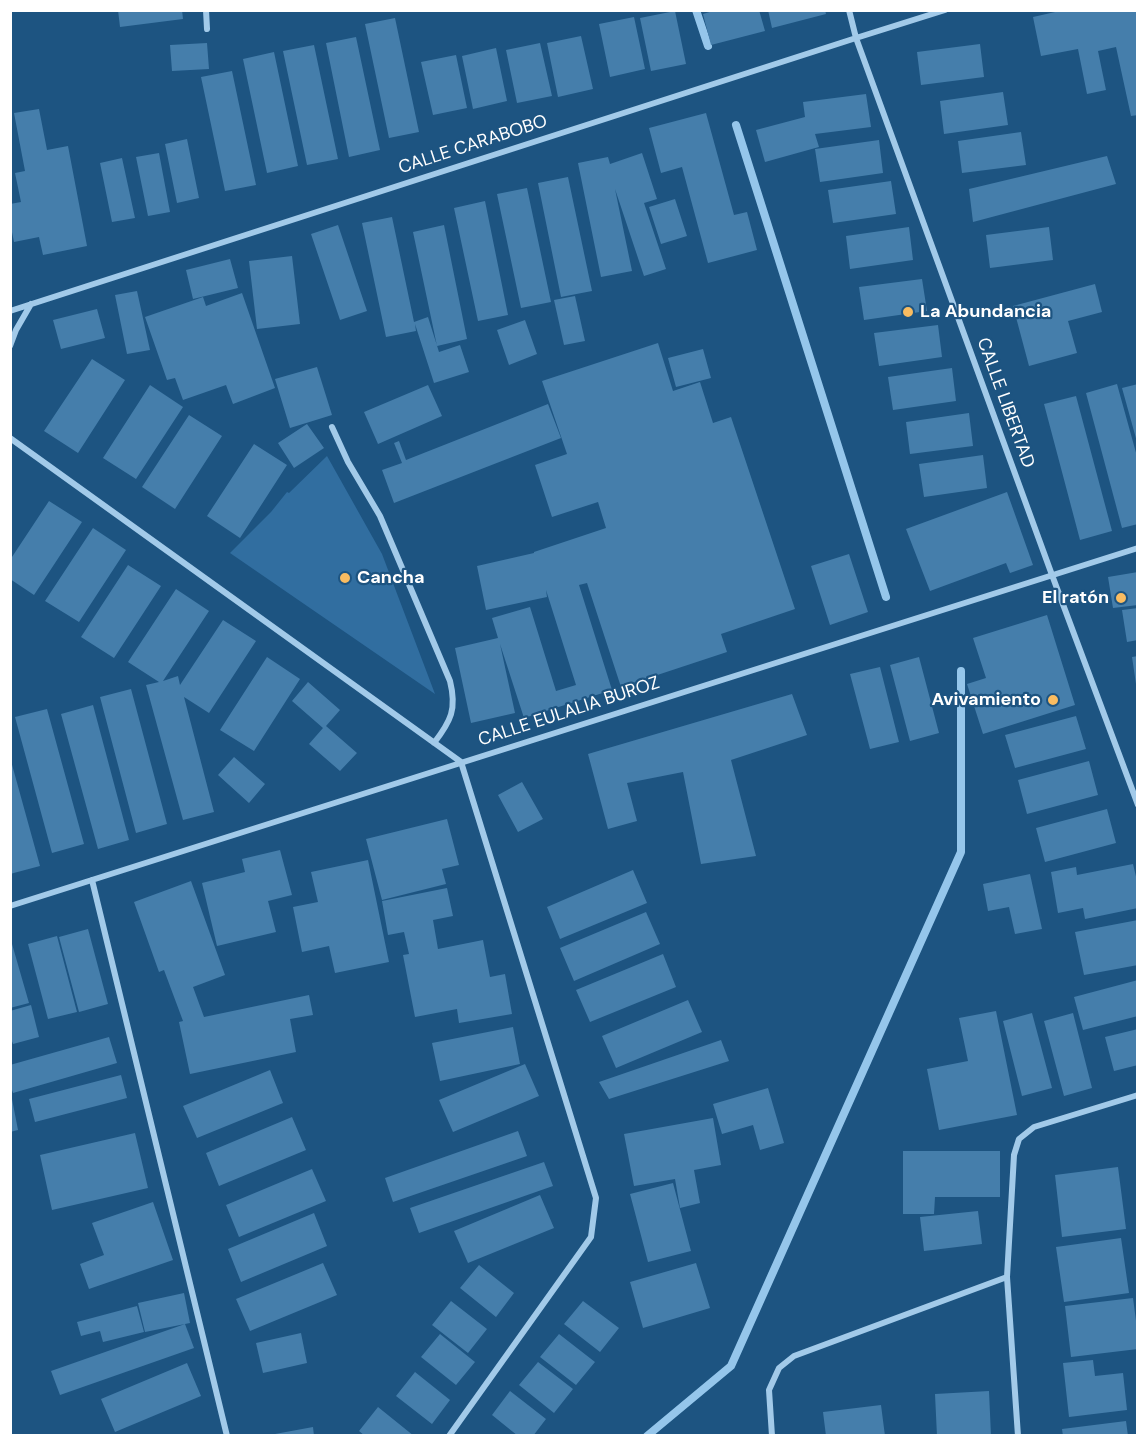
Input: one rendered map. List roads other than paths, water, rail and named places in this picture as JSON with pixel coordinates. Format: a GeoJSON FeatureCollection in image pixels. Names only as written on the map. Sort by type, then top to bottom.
{"type":"FeatureCollection","features":[{"type":"Feature","properties":{"kind":"street"},"geometry":{"type":"LineString","coordinates":[[206,10],[207,29]]}},
{"type":"Feature","properties":{"kind":"street","name":"CALLE LIBERTAD"},"geometry":{"type":"LineString","coordinates":[[849,10],[856,38],[1137,805]]}},
{"type":"Feature","properties":{"kind":"street","name":"CALLE CARABOBO"},"geometry":{"type":"LineString","coordinates":[[10,311],[945,10]]}},
{"type":"Feature","properties":{"kind":"street"},"geometry":{"type":"LineString","coordinates":[[10,346],[31,304]]}},
{"type":"Feature","properties":{"kind":"street"},"geometry":{"type":"LineString","coordinates":[[332,427],[357,478],[380,516],[450,681],[453,693],[451,716],[447,726],[434,742]]}},
{"type":"Feature","properties":{"kind":"street"},"geometry":{"type":"LineString","coordinates":[[10,438],[460,762],[596,1198],[591,1237],[449,1436]]}},
{"type":"Feature","properties":{"kind":"street","name":"CALLE EULALIA BUROZ"},"geometry":{"type":"LineString","coordinates":[[10,906],[1137,548]]}},
{"type":"Feature","properties":{"kind":"street"},"geometry":{"type":"LineString","coordinates":[[92,880],[227,1436]]}},
{"type":"Feature","properties":{"kind":"street"},"geometry":{"type":"LineString","coordinates":[[1018,1436],[1007,1277],[1014,1155],[1019,1138],[1034,1127],[1137,1095]]}},
{"type":"Feature","properties":{"kind":"street"},"geometry":{"type":"LineString","coordinates":[[772,1436],[769,1390],[779,1368],[794,1356],[1007,1277]]}},
{"type":"Feature","properties":{"kind":"waterway"},"geometry":{"type":"LineString","coordinates":[[696,10],[708,46]]}},
{"type":"Feature","properties":{"kind":"waterway"},"geometry":{"type":"LineString","coordinates":[[736,125],[886,597]]}},
{"type":"Feature","properties":{"kind":"waterway"},"geometry":{"type":"LineString","coordinates":[[647,1436],[731,1366],[961,852],[961,671]]}},
{"type":"Feature","properties":{"kind":"place","name":"La Abundancia"},"geometry":{"type":"Point","coordinates":[908,312]}},
{"type":"Feature","properties":{"kind":"place","name":"Cancha"},"geometry":{"type":"Point","coordinates":[345,578]}},
{"type":"Feature","properties":{"kind":"place","name":"El ratón"},"geometry":{"type":"Point","coordinates":[1121,598]}},
{"type":"Feature","properties":{"kind":"place","name":"Avivamiento"},"geometry":{"type":"Point","coordinates":[1053,700]}}]}
